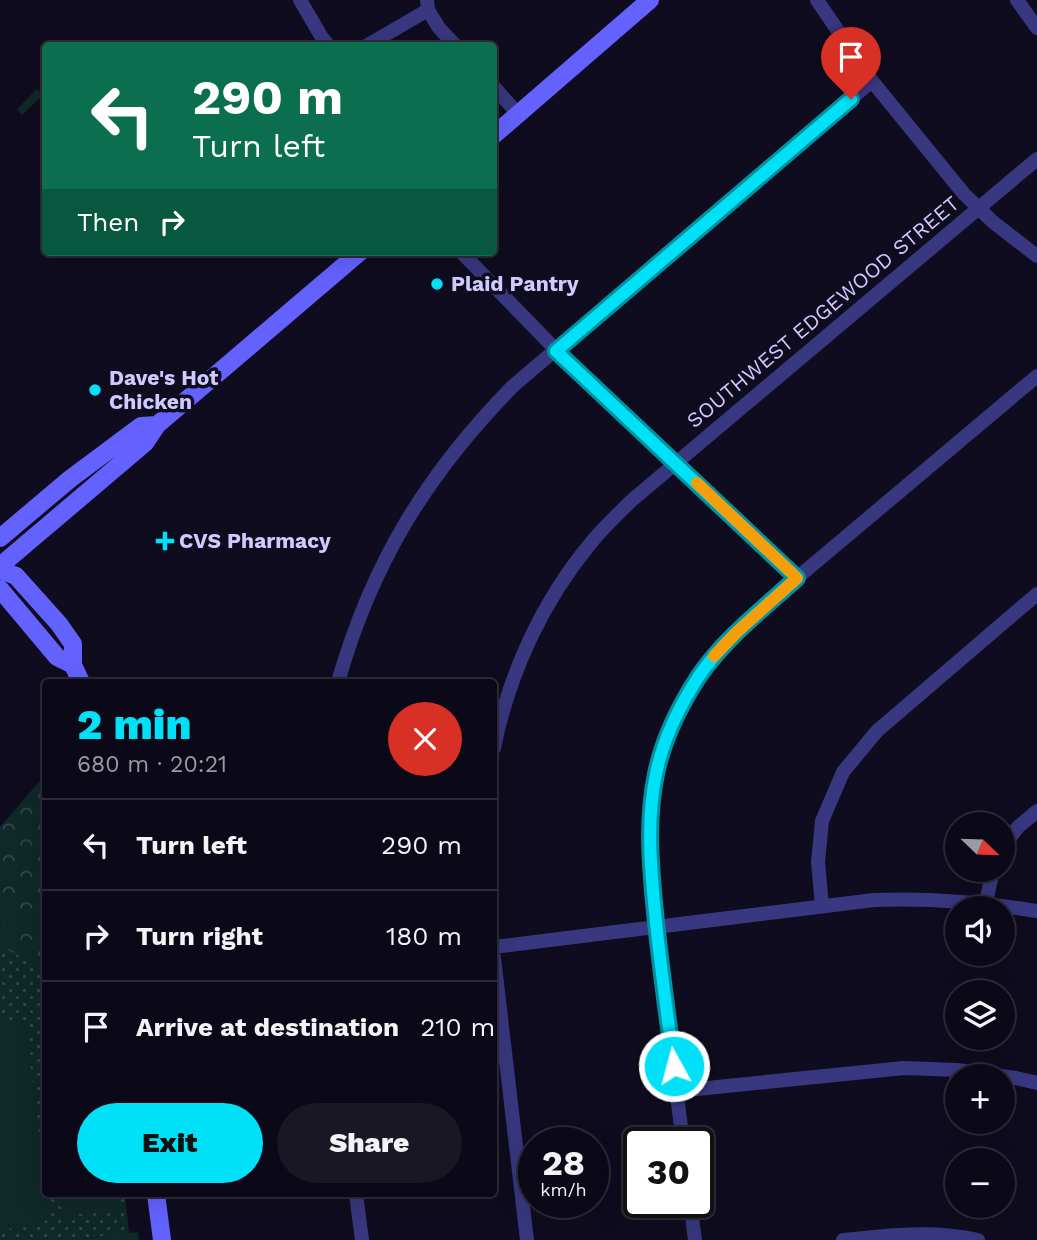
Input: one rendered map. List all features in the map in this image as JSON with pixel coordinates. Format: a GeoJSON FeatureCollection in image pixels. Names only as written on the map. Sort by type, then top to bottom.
{"type":"FeatureCollection","features":[{"type":"Feature","properties":{"kind":"main road"},"geometry":{"type":"LineString","coordinates":[[497,132],[650,0]]}},
{"type":"Feature","properties":{"kind":"main road"},"geometry":{"type":"LineString","coordinates":[[80,679],[73,665],[73,644],[59,624],[16,576],[0,568],[145,443],[157,425],[355,256]]}},
{"type":"Feature","properties":{"kind":"main road"},"geometry":{"type":"LineString","coordinates":[[0,538],[70,479],[141,426],[157,425]]}},
{"type":"Feature","properties":{"kind":"main road"},"geometry":{"type":"LineString","coordinates":[[0,589],[57,657],[73,665]]}},
{"type":"Feature","properties":{"kind":"main road"},"geometry":{"type":"LineString","coordinates":[[156,1197],[162,1240]]}},
{"type":"Feature","properties":{"kind":"street"},"geometry":{"type":"LineString","coordinates":[[300,0],[326,42]]}},
{"type":"Feature","properties":{"kind":"street"},"geometry":{"type":"LineString","coordinates":[[817,0],[872,81],[977,209],[1037,256]]}},
{"type":"Feature","properties":{"kind":"street"},"geometry":{"type":"LineString","coordinates":[[1017,0],[1037,28]]}},
{"type":"Feature","properties":{"kind":"street"},"geometry":{"type":"LineString","coordinates":[[372,42],[428,5],[439,28],[452,42]]}},
{"type":"Feature","properties":{"kind":"street"},"geometry":{"type":"LineString","coordinates":[[339,679],[362,610],[398,532],[423,493],[485,415],[513,386],[872,81]]}},
{"type":"Feature","properties":{"kind":"street"},"geometry":{"type":"LineString","coordinates":[[497,90],[518,114]]}},
{"type":"Feature","properties":{"kind":"street","name":"SOUTHWEST EDGEWOOD STREET"},"geometry":{"type":"LineString","coordinates":[[497,732],[501,711],[522,655],[552,598],[590,544],[631,501],[1037,159]]}},
{"type":"Feature","properties":{"kind":"street"},"geometry":{"type":"LineString","coordinates":[[465,256],[556,351],[797,578]]}},
{"type":"Feature","properties":{"kind":"street"},"geometry":{"type":"LineString","coordinates":[[681,1127],[656,927],[649,841],[656,773],[670,731],[699,677],[737,632],[797,578],[1037,376]]}},
{"type":"Feature","properties":{"kind":"street"},"geometry":{"type":"LineString","coordinates":[[822,906],[818,862],[822,821],[843,772],[877,732],[1037,594]]}},
{"type":"Feature","properties":{"kind":"street"},"geometry":{"type":"LineString","coordinates":[[1015,831],[1037,811]]}},
{"type":"Feature","properties":{"kind":"street"},"geometry":{"type":"LineString","coordinates":[[497,947],[874,900],[945,900]]}},
{"type":"Feature","properties":{"kind":"street"},"geometry":{"type":"LineString","coordinates":[[1015,907],[1037,911]]}},
{"type":"Feature","properties":{"kind":"street"},"geometry":{"type":"LineString","coordinates":[[497,984],[527,1240]]}},
{"type":"Feature","properties":{"kind":"street"},"geometry":{"type":"LineString","coordinates":[[677,1091],[904,1068],[957,1070],[1037,1083]]}},
{"type":"Feature","properties":{"kind":"street"},"geometry":{"type":"LineString","coordinates":[[356,1197],[362,1240]]}},
{"type":"Feature","properties":{"kind":"street"},"geometry":{"type":"LineString","coordinates":[[692,1218],[695,1240]]}},
{"type":"Feature","properties":{"kind":"street"},"geometry":{"type":"LineString","coordinates":[[844,1240],[885,1235],[927,1235],[978,1240]]}},
{"type":"Feature","properties":{"kind":"green space"},"geometry":{"type":"Polygon","coordinates":[[[37,89],[42,94],[22,115],[17,109],[37,89]]]}},
{"type":"Feature","properties":{"kind":"green space"},"geometry":{"type":"Polygon","coordinates":[[[42,778],[42,967],[0,946],[0,827],[42,778]]]}},
{"type":"Feature","properties":{"kind":"green space"},"geometry":{"type":"Polygon","coordinates":[[[42,788],[42,1197],[125,1197],[129,1233],[72,1240],[0,1240],[0,833],[42,788]]]}},
{"type":"Feature","properties":{"kind":"green space"},"geometry":{"type":"Polygon","coordinates":[[[42,909],[42,932],[4,934],[3,911],[42,909]]]}},
{"type":"Feature","properties":{"kind":"green space"},"geometry":{"type":"Polygon","coordinates":[[[17,1020],[26,1027],[42,1158],[42,1197],[47,1197],[49,1216],[42,1225],[0,1230],[0,1023],[17,1020]]]}},
{"type":"Feature","properties":{"kind":"green space"},"geometry":{"type":"Polygon","coordinates":[[[62,1197],[119,1197],[120,1209],[64,1216],[62,1197]]]}},
{"type":"Feature","properties":{"kind":"green space"},"geometry":{"type":"Polygon","coordinates":[[[138,1232],[139,1240],[72,1240],[129,1233],[138,1232]]]}},
{"type":"Feature","properties":{"kind":"slow traffic"},"geometry":{"type":"LineString","coordinates":[[697,483],[797,578],[714,656]]}},
{"type":"Feature","properties":{"kind":"place","name":"Plaid Pantry"},"geometry":{"type":"Point","coordinates":[437,284]}},
{"type":"Feature","properties":{"kind":"place","name":"Dave's Hot Chicken"},"geometry":{"type":"Point","coordinates":[95,390]}},
{"type":"Feature","properties":{"kind":"place","name":"CVS Pharmacy"},"geometry":{"type":"Point","coordinates":[165,541]}},
{"type":"Feature","properties":{"kind":"route"},"geometry":{"type":"LineString","coordinates":[[674,1066],[656,927],[649,841],[656,773],[670,731],[699,677],[737,632],[797,578],[556,351],[851,99]]}}]}
